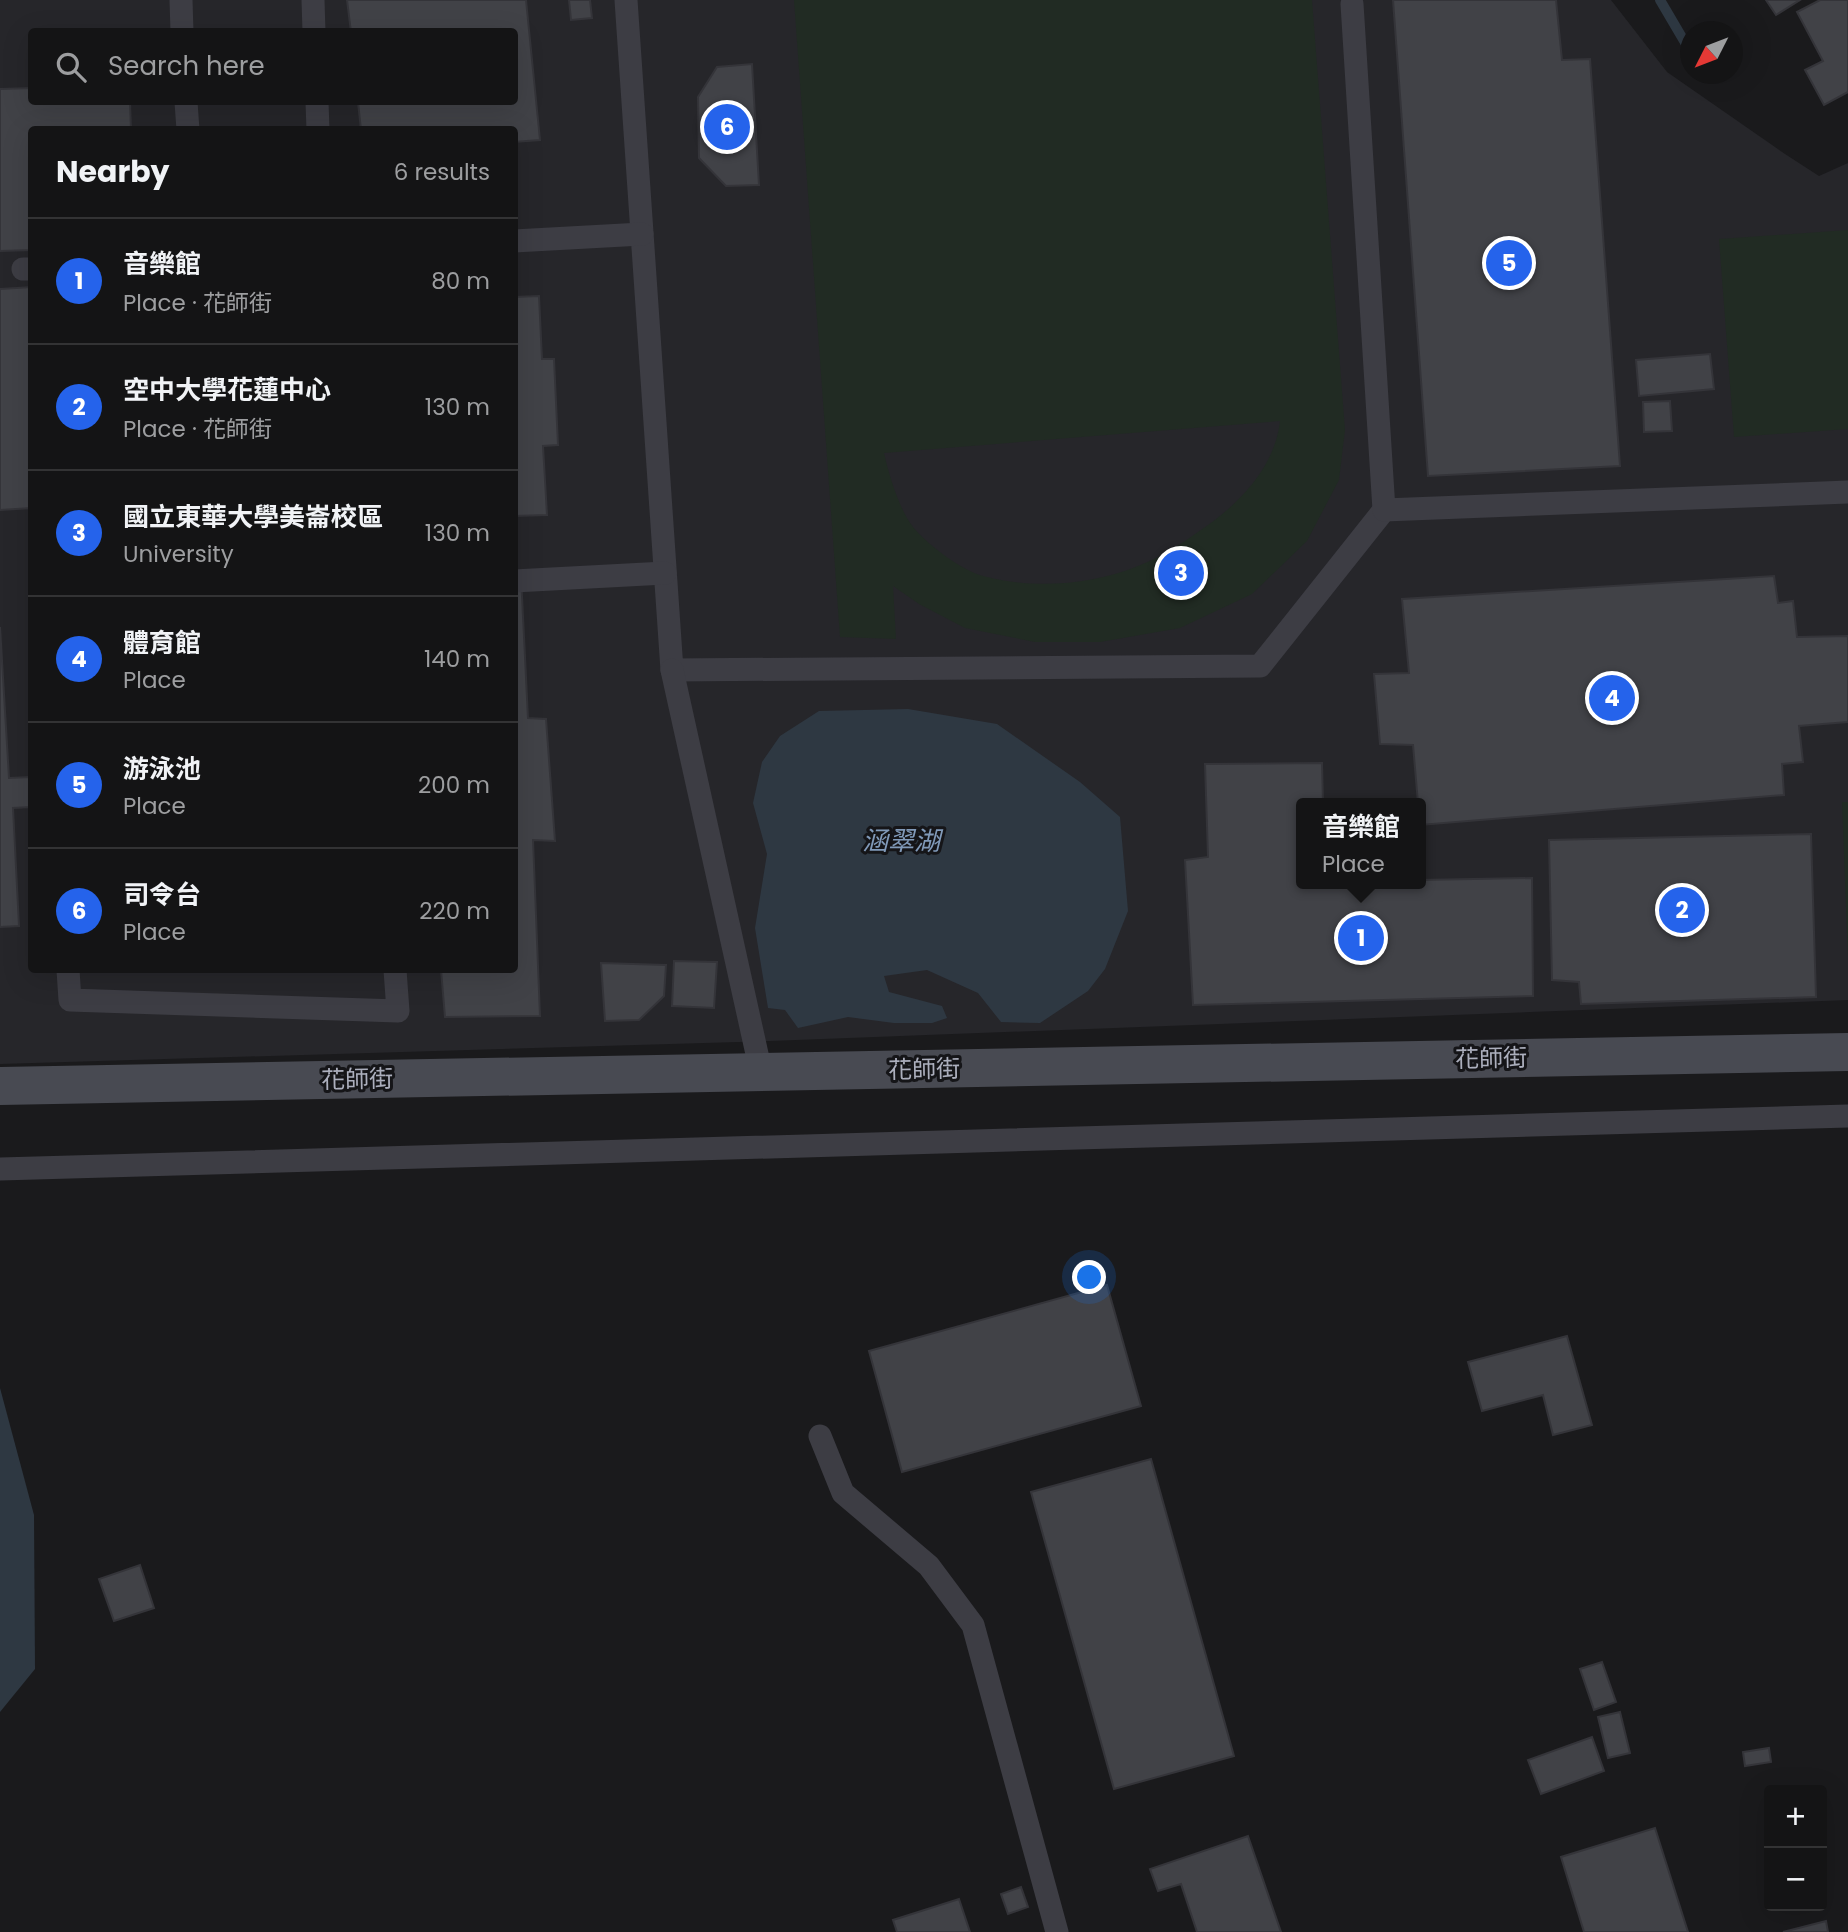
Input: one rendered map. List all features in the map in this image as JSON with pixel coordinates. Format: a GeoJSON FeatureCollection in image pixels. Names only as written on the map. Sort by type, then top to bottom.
{"type":"FeatureCollection","features":[{"type":"Feature","properties":{"kind":"street","name":"花師街"},"geometry":{"type":"LineString","coordinates":[[0,1086],[1848,1052]]}},
{"type":"Feature","properties":{"kind":"lane"},"geometry":{"type":"LineString","coordinates":[[181,0],[182,28]]}},
{"type":"Feature","properties":{"kind":"lane"},"geometry":{"type":"LineString","coordinates":[[313,0],[314,28]]}},
{"type":"Feature","properties":{"kind":"lane"},"geometry":{"type":"LineString","coordinates":[[626,0],[672,670],[761,1072]]}},
{"type":"Feature","properties":{"kind":"lane"},"geometry":{"type":"LineString","coordinates":[[672,670],[1259,666],[1384,509],[1352,4]]}},
{"type":"Feature","properties":{"kind":"lane"},"geometry":{"type":"LineString","coordinates":[[186,105],[188,126]]}},
{"type":"Feature","properties":{"kind":"lane"},"geometry":{"type":"LineString","coordinates":[[317,105],[318,126]]}},
{"type":"Feature","properties":{"kind":"lane"},"geometry":{"type":"LineString","coordinates":[[518,241],[642,234]]}},
{"type":"Feature","properties":{"kind":"lane"},"geometry":{"type":"LineString","coordinates":[[1384,509],[1848,492]]}},
{"type":"Feature","properties":{"kind":"lane"},"geometry":{"type":"LineString","coordinates":[[518,582],[665,573]]}},
{"type":"Feature","properties":{"kind":"lane"},"geometry":{"type":"LineString","coordinates":[[68,973],[70,1000],[398,1012],[395,973]]}},
{"type":"Feature","properties":{"kind":"lane"},"geometry":{"type":"LineString","coordinates":[[0,1170],[1848,1116]]}},
{"type":"Feature","properties":{"kind":"lane"},"geometry":{"type":"LineString","coordinates":[[820,1436],[843,1493],[929,1566],[973,1625],[1057,1932]]}},
{"type":"Feature","properties":{"kind":"shaded area"},"geometry":{"type":"Polygon","coordinates":[[[0,0],[1611,0],[1667,72],[1680,81],[1680,84],[1684,84],[1819,176],[1848,163],[1848,1000],[770,1041],[0,1064],[0,0]]]}},
{"type":"Feature","properties":{"kind":"shaded area"},"geometry":{"type":"Polygon","coordinates":[[[794,0],[1312,0],[1345,430],[1339,480],[1307,541],[1252,594],[1180,628],[1100,642],[1035,642],[965,628],[919,604],[893,586],[896,639],[840,637],[794,0]],[[1280,421],[884,453],[903,511],[913,527],[937,550],[968,570],[987,577],[1044,584],[1102,577],[1138,566],[1169,551],[1212,522],[1239,499],[1262,471],[1277,439],[1280,421]]]}},
{"type":"Feature","properties":{"kind":"shaded area"},"geometry":{"type":"Polygon","coordinates":[[[1848,230],[1848,429],[1734,437],[1719,239],[1848,230]]]}},
{"type":"Feature","properties":{"kind":"shaded area"},"geometry":{"type":"Polygon","coordinates":[[[1842,802],[1848,802],[1848,960],[1842,802]]]}},
{"type":"Feature","properties":{"kind":"water","name":"涵翠湖"},"geometry":{"type":"Polygon","coordinates":[[[908,709],[997,724],[1080,782],[1120,817],[1128,911],[1105,969],[1088,991],[1040,1023],[1001,1022],[978,993],[927,970],[884,976],[889,992],[942,1006],[947,1018],[932,1023],[894,1023],[848,1017],[798,1028],[785,1010],[768,1008],[755,928],[767,854],[753,803],[762,762],[780,736],[819,711],[908,709]]]}},
{"type":"Feature","properties":{"kind":"water"},"geometry":{"type":"Polygon","coordinates":[[[0,1388],[34,1515],[35,1669],[0,1712],[0,1388]]]}},
{"type":"Feature","properties":{"kind":"building"},"geometry":{"type":"Polygon","coordinates":[[[347,0],[526,0],[540,140],[518,142],[518,126],[361,126],[358,105],[518,105],[518,28],[350,28],[347,0]]]}},
{"type":"Feature","properties":{"kind":"building"},"geometry":{"type":"Polygon","coordinates":[[[569,0],[590,0],[592,18],[571,20],[569,0]]]}},
{"type":"Feature","properties":{"kind":"building"},"geometry":{"type":"Polygon","coordinates":[[[1393,0],[1556,0],[1562,60],[1590,59],[1620,466],[1428,476],[1393,0]]]}},
{"type":"Feature","properties":{"kind":"building"},"geometry":{"type":"Polygon","coordinates":[[[1766,0],[1800,0],[1776,15],[1766,0]]]}},
{"type":"Feature","properties":{"kind":"building"},"geometry":{"type":"Polygon","coordinates":[[[1820,0],[1848,0],[1848,92],[1824,105],[1805,70],[1823,61],[1797,12],[1820,0]]]}},
{"type":"Feature","properties":{"kind":"building"},"geometry":{"type":"Polygon","coordinates":[[[752,64],[759,185],[726,186],[699,158],[698,97],[717,67],[752,64]]]}},
{"type":"Feature","properties":{"kind":"building"},"geometry":{"type":"Polygon","coordinates":[[[28,88],[28,105],[130,105],[131,126],[28,126],[28,250],[0,251],[0,89],[28,88]]]}},
{"type":"Feature","properties":{"kind":"building"},"geometry":{"type":"Polygon","coordinates":[[[28,287],[28,508],[0,510],[0,289],[28,287]]]}},
{"type":"Feature","properties":{"kind":"building"},"geometry":{"type":"Polygon","coordinates":[[[539,296],[542,359],[554,359],[558,445],[543,446],[547,515],[518,516],[518,297],[539,296]]]}},
{"type":"Feature","properties":{"kind":"building"},"geometry":{"type":"Polygon","coordinates":[[[1710,354],[1714,389],[1639,396],[1636,360],[1710,354]]]}},
{"type":"Feature","properties":{"kind":"building"},"geometry":{"type":"Polygon","coordinates":[[[1670,401],[1672,431],[1644,432],[1643,402],[1670,401]]]}},
{"type":"Feature","properties":{"kind":"building"},"geometry":{"type":"Polygon","coordinates":[[[518,576],[521,576],[528,718],[546,719],[555,841],[533,840],[540,1016],[445,1017],[441,973],[518,973],[518,576]]]}},
{"type":"Feature","properties":{"kind":"building"},"geometry":{"type":"Polygon","coordinates":[[[1774,576],[1778,603],[1793,601],[1797,637],[1848,636],[1848,722],[1799,726],[1803,762],[1782,764],[1784,795],[1426,825],[1426,798],[1418,798],[1413,745],[1380,744],[1374,674],[1409,673],[1402,599],[1774,576]]]}},
{"type":"Feature","properties":{"kind":"building"},"geometry":{"type":"Polygon","coordinates":[[[0,627],[9,778],[28,777],[28,807],[13,808],[19,926],[0,927],[0,627]]]}},
{"type":"Feature","properties":{"kind":"building"},"geometry":{"type":"Polygon","coordinates":[[[1322,763],[1323,798],[1296,798],[1296,889],[1426,889],[1426,880],[1532,878],[1533,996],[1193,1005],[1185,860],[1208,857],[1205,764],[1322,763]]]}},
{"type":"Feature","properties":{"kind":"building"},"geometry":{"type":"Polygon","coordinates":[[[1811,834],[1816,997],[1581,1004],[1579,982],[1552,980],[1549,840],[1811,834]]]}},
{"type":"Feature","properties":{"kind":"building"},"geometry":{"type":"Polygon","coordinates":[[[674,961],[717,962],[714,1008],[672,1006],[674,961]]]}},
{"type":"Feature","properties":{"kind":"building"},"geometry":{"type":"Polygon","coordinates":[[[601,963],[666,965],[664,996],[639,1020],[605,1021],[601,963]]]}},
{"type":"Feature","properties":{"kind":"building"},"geometry":{"type":"Polygon","coordinates":[[[1107,1285],[1141,1406],[902,1472],[869,1351],[1107,1285]]]}},
{"type":"Feature","properties":{"kind":"building"},"geometry":{"type":"Polygon","coordinates":[[[1567,1336],[1592,1425],[1553,1435],[1543,1395],[1482,1411],[1468,1362],[1567,1336]]]}},
{"type":"Feature","properties":{"kind":"building"},"geometry":{"type":"Polygon","coordinates":[[[1151,1459],[1234,1756],[1114,1789],[1031,1492],[1151,1459]]]}},
{"type":"Feature","properties":{"kind":"building"},"geometry":{"type":"Polygon","coordinates":[[[140,1565],[154,1608],[114,1621],[99,1579],[140,1565]]]}},
{"type":"Feature","properties":{"kind":"building"},"geometry":{"type":"Polygon","coordinates":[[[1602,1662],[1616,1702],[1594,1710],[1580,1669],[1602,1662]]]}},
{"type":"Feature","properties":{"kind":"building"},"geometry":{"type":"Polygon","coordinates":[[[1620,1712],[1630,1753],[1608,1758],[1598,1717],[1620,1712]]]}},
{"type":"Feature","properties":{"kind":"building"},"geometry":{"type":"Polygon","coordinates":[[[1592,1737],[1604,1771],[1541,1794],[1528,1760],[1592,1737]]]}},
{"type":"Feature","properties":{"kind":"building"},"geometry":{"type":"Polygon","coordinates":[[[1769,1748],[1771,1762],[1745,1766],[1743,1752],[1769,1748]]]}},
{"type":"Feature","properties":{"kind":"building"},"geometry":{"type":"Polygon","coordinates":[[[1655,1828],[1688,1932],[1584,1932],[1561,1857],[1655,1828]]]}},
{"type":"Feature","properties":{"kind":"building"},"geometry":{"type":"Polygon","coordinates":[[[1248,1836],[1281,1932],[1197,1932],[1181,1884],[1158,1891],[1150,1869],[1248,1836]]]}},
{"type":"Feature","properties":{"kind":"building"},"geometry":{"type":"Polygon","coordinates":[[[1021,1887],[1028,1907],[1008,1914],[1001,1894],[1021,1887]]]}},
{"type":"Feature","properties":{"kind":"building"},"geometry":{"type":"Polygon","coordinates":[[[959,1899],[970,1932],[897,1932],[893,1920],[959,1899]]]}},
{"type":"Feature","properties":{"kind":"building"},"geometry":{"type":"Polygon","coordinates":[[[1826,1921],[1828,1932],[1783,1932],[1826,1921]]]}},
{"type":"Feature","properties":{"kind":"waterway"},"geometry":{"type":"LineString","coordinates":[[1660,0],[1680,34]]}},
{"type":"Feature","properties":{"kind":"place","name":"司令台"},"geometry":{"type":"Point","coordinates":[727,127]}},
{"type":"Feature","properties":{"kind":"place","name":"游泳池"},"geometry":{"type":"Point","coordinates":[1509,263]}},
{"type":"Feature","properties":{"kind":"place","name":"國立東華大學美崙校區"},"geometry":{"type":"Point","coordinates":[1181,573]}},
{"type":"Feature","properties":{"kind":"place","name":"體育館"},"geometry":{"type":"Point","coordinates":[1612,698]}},
{"type":"Feature","properties":{"kind":"place","name":"空中大學花蓮中心"},"geometry":{"type":"Point","coordinates":[1682,910]}},
{"type":"Feature","properties":{"kind":"place","name":"音樂館"},"geometry":{"type":"Point","coordinates":[1361,938]}}]}
